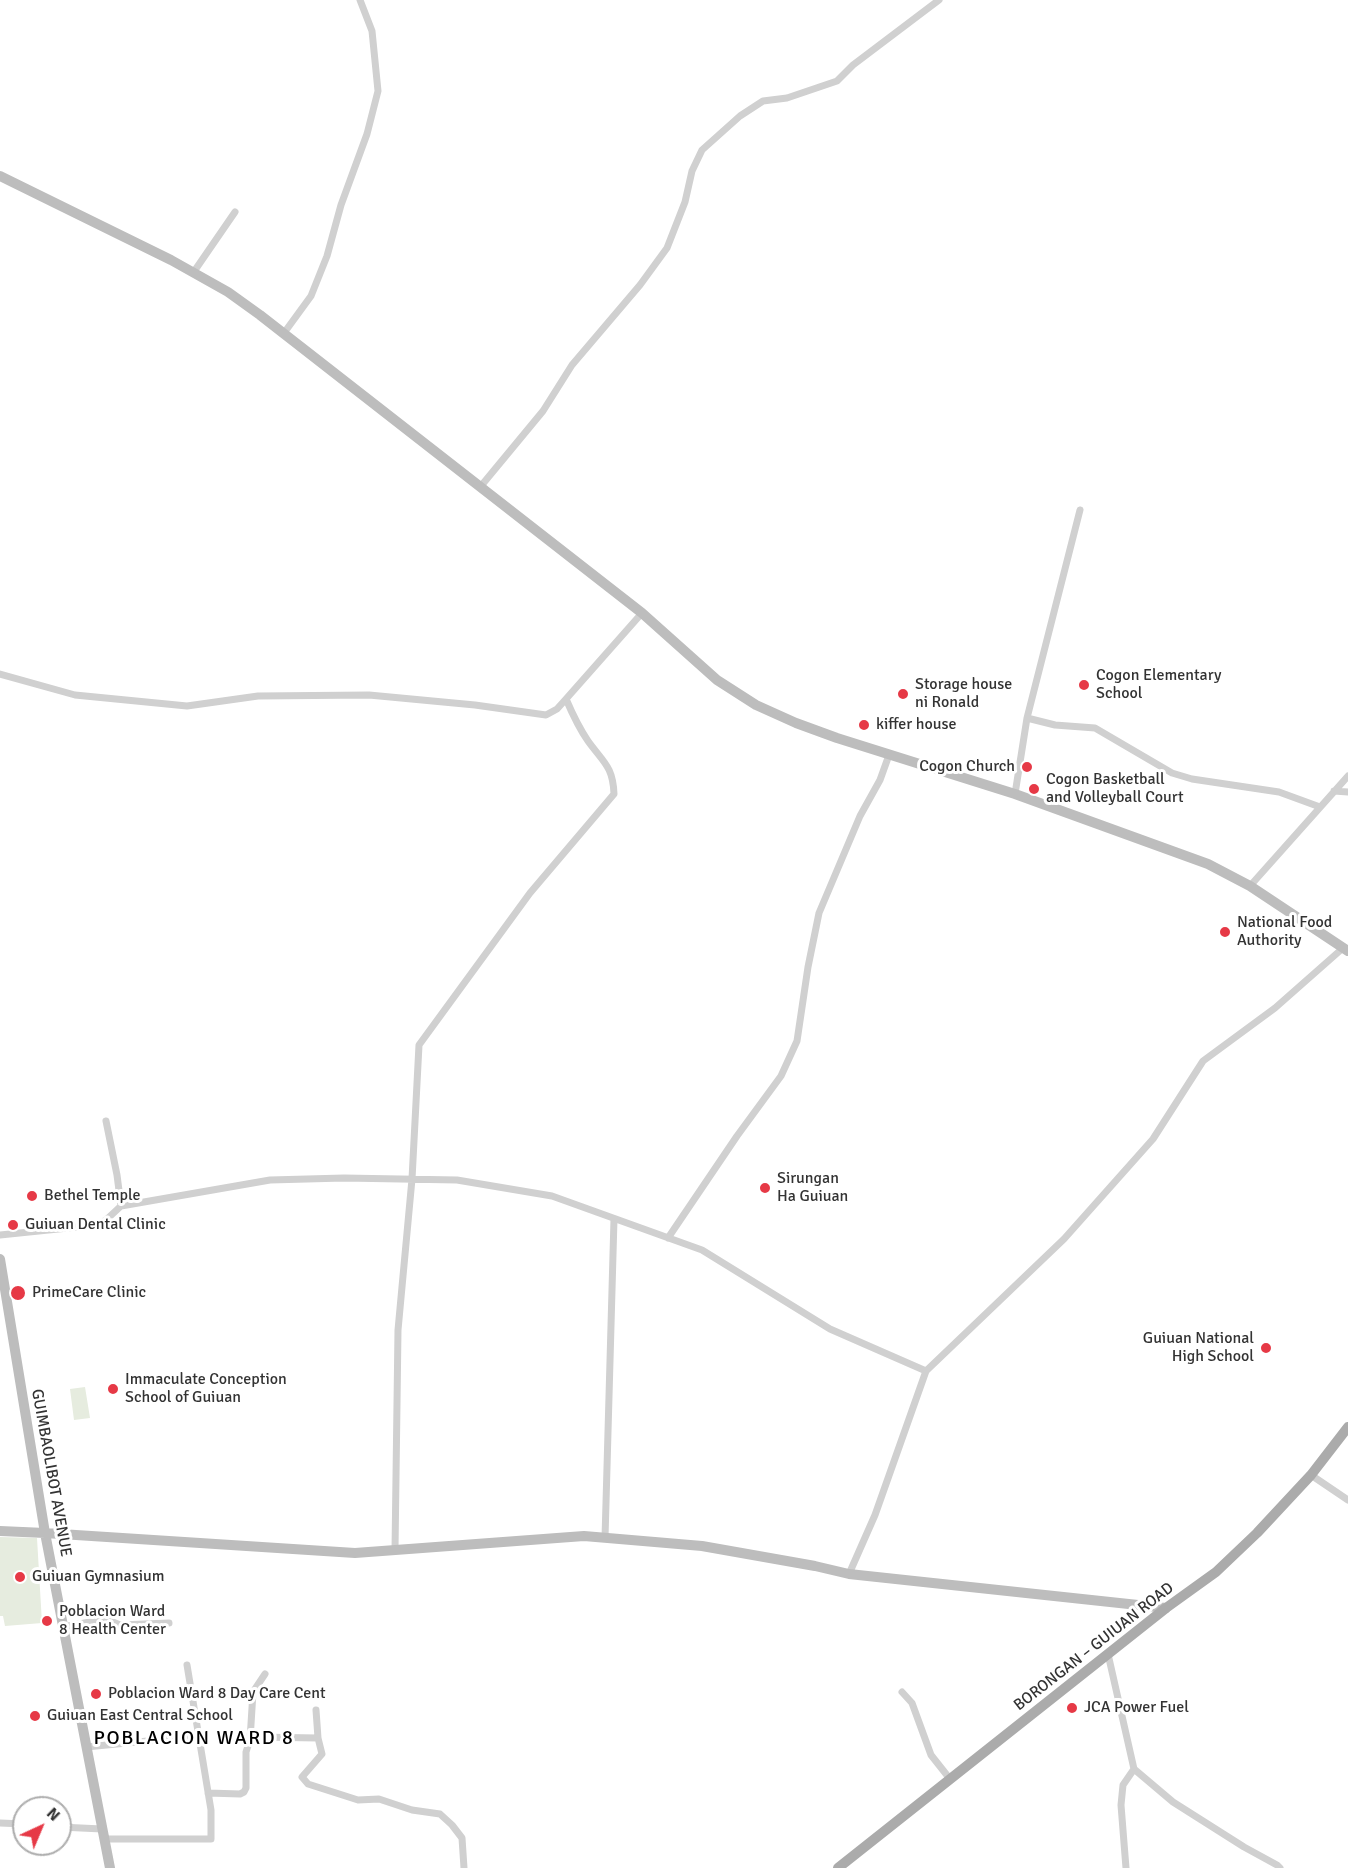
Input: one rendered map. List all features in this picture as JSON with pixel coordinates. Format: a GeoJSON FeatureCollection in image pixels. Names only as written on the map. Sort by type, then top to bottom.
{"type":"FeatureCollection","features":[{"type":"Feature","properties":{"kind":"main road","name":"BORONGAN – GUIUAN ROAD"},"geometry":{"type":"LineString","coordinates":[[838,1868],[1166,1608],[1216,1572],[1257,1533],[1311,1475],[1348,1427]]}},
{"type":"Feature","properties":{"kind":"street"},"geometry":{"type":"LineString","coordinates":[[284,333],[311,296],[327,256],[341,205],[367,134],[378,91],[372,31],[360,0]]}},
{"type":"Feature","properties":{"kind":"street"},"geometry":{"type":"LineString","coordinates":[[482,486],[543,411],[572,365],[633,293],[667,248],[685,202],[692,171],[702,150],[740,116],[763,101],[787,98],[837,81],[853,65],[939,0]]}},
{"type":"Feature","properties":{"kind":"street"},"geometry":{"type":"LineString","coordinates":[[0,176],[228,292],[482,486],[642,613],[717,680],[756,705],[796,723],[1015,794],[1208,864],[1250,886],[1346,950],[1275,1008],[1203,1061],[1154,1139],[1064,1239],[926,1371],[875,1515],[849,1574]]}},
{"type":"Feature","properties":{"kind":"street"},"geometry":{"type":"LineString","coordinates":[[193,273],[235,212]]}},
{"type":"Feature","properties":{"kind":"street"},"geometry":{"type":"LineString","coordinates":[[1015,794],[1027,718],[1080,510]]}},
{"type":"Feature","properties":{"kind":"street"},"geometry":{"type":"LineString","coordinates":[[0,674],[75,695],[187,706],[258,696],[369,696],[475,705],[546,715],[557,709],[642,613]]}},
{"type":"Feature","properties":{"kind":"street"},"geometry":{"type":"LineString","coordinates":[[395,1550],[398,1330],[412,1179],[419,1045],[530,893],[614,794],[613,779],[608,766],[587,740],[566,699]]}},
{"type":"Feature","properties":{"kind":"street"},"geometry":{"type":"LineString","coordinates":[[557,709],[572,713]]}},
{"type":"Feature","properties":{"kind":"street"},"geometry":{"type":"LineString","coordinates":[[1027,718],[1055,725],[1095,728],[1172,773],[1192,779],[1279,792],[1320,807]]}},
{"type":"Feature","properties":{"kind":"street"},"geometry":{"type":"LineString","coordinates":[[668,1238],[781,1076],[797,1041],[819,913],[860,816],[880,780],[889,755]]}},
{"type":"Feature","properties":{"kind":"street"},"geometry":{"type":"LineString","coordinates":[[1250,886],[1348,776]]}},
{"type":"Feature","properties":{"kind":"street"},"geometry":{"type":"LineString","coordinates":[[1334,791],[1348,792]]}},
{"type":"Feature","properties":{"kind":"street"},"geometry":{"type":"LineString","coordinates":[[106,1121],[121,1206]]}},
{"type":"Feature","properties":{"kind":"street"},"geometry":{"type":"LineString","coordinates":[[0,1235],[97,1225],[121,1206],[270,1180],[344,1178],[457,1180],[552,1196],[702,1250],[830,1329],[926,1371]]}},
{"type":"Feature","properties":{"kind":"street"},"geometry":{"type":"LineString","coordinates":[[605,1538],[614,1218]]}},
{"type":"Feature","properties":{"kind":"street","name":"GUIMBAOLIBOT AVENUE"},"geometry":{"type":"LineString","coordinates":[[0,1259],[45,1533],[110,1868]]}},
{"type":"Feature","properties":{"kind":"street"},"geometry":{"type":"LineString","coordinates":[[1311,1475],[1348,1500]]}},
{"type":"Feature","properties":{"kind":"street"},"geometry":{"type":"LineString","coordinates":[[0,1531],[355,1553],[584,1536],[702,1546],[849,1574],[1166,1608]]}},
{"type":"Feature","properties":{"kind":"street"},"geometry":{"type":"LineString","coordinates":[[63,1627],[106,1618],[120,1625],[169,1623]]}},
{"type":"Feature","properties":{"kind":"street"},"geometry":{"type":"LineString","coordinates":[[1108,1654],[1134,1769],[1173,1802],[1280,1868]]}},
{"type":"Feature","properties":{"kind":"street"},"geometry":{"type":"LineString","coordinates":[[72,1829],[103,1834],[211,1839],[211,1810],[187,1665]]}},
{"type":"Feature","properties":{"kind":"street"},"geometry":{"type":"LineString","coordinates":[[208,1793],[240,1794],[246,1788],[246,1752],[250,1740],[253,1692],[265,1674]]}},
{"type":"Feature","properties":{"kind":"street"},"geometry":{"type":"LineString","coordinates":[[902,1692],[912,1703],[931,1755],[950,1779]]}},
{"type":"Feature","properties":{"kind":"street"},"geometry":{"type":"LineString","coordinates":[[316,1710],[318,1738],[322,1754],[302,1777],[308,1784],[358,1800],[379,1799],[412,1810],[440,1814],[462,1838],[464,1868]]}},
{"type":"Feature","properties":{"kind":"street"},"geometry":{"type":"LineString","coordinates":[[86,1747],[200,1736]]}},
{"type":"Feature","properties":{"kind":"street"},"geometry":{"type":"LineString","coordinates":[[250,1740],[255,1737],[318,1738]]}},
{"type":"Feature","properties":{"kind":"street"},"geometry":{"type":"LineString","coordinates":[[1126,1868],[1121,1805],[1123,1785],[1134,1769]]}},
{"type":"Feature","properties":{"kind":"shaded area"},"geometry":{"type":"Polygon","coordinates":[[[85,1387],[90,1418],[74,1420],[70,1389],[85,1387]]]}},
{"type":"Feature","properties":{"kind":"shaded area","name":"Guiuan Gymnasium"},"geometry":{"type":"Polygon","coordinates":[[[0,1537],[37,1538],[42,1623],[5,1626],[3,1616],[0,1616],[0,1537]]]}},
{"type":"Feature","properties":{"kind":"place","name":"Cogon Elementary School"},"geometry":{"type":"Point","coordinates":[1084,685]}},
{"type":"Feature","properties":{"kind":"place","name":"Storage house ni Ronald"},"geometry":{"type":"Point","coordinates":[903,694]}},
{"type":"Feature","properties":{"kind":"place","name":"kiffer house"},"geometry":{"type":"Point","coordinates":[864,725]}},
{"type":"Feature","properties":{"kind":"place","name":"Cogon Church"},"geometry":{"type":"Point","coordinates":[1027,767]}},
{"type":"Feature","properties":{"kind":"place","name":"Cogon Basketball and Volleyball Court"},"geometry":{"type":"Point","coordinates":[1034,789]}},
{"type":"Feature","properties":{"kind":"place","name":"National Food Authority"},"geometry":{"type":"Point","coordinates":[1225,932]}},
{"type":"Feature","properties":{"kind":"place","name":"Sirungan Ha Guiuan"},"geometry":{"type":"Point","coordinates":[765,1188]}},
{"type":"Feature","properties":{"kind":"place","name":"Bethel Temple"},"geometry":{"type":"Point","coordinates":[32,1196]}},
{"type":"Feature","properties":{"kind":"place","name":"Guiuan Dental Clinic"},"geometry":{"type":"Point","coordinates":[13,1225]}},
{"type":"Feature","properties":{"kind":"place","name":"PrimeCare Clinic"},"geometry":{"type":"Point","coordinates":[18,1293]}},
{"type":"Feature","properties":{"kind":"place","name":"Guiuan National High School"},"geometry":{"type":"Point","coordinates":[1266,1348]}},
{"type":"Feature","properties":{"kind":"place","name":"Immaculate Conception School of Guiuan"},"geometry":{"type":"Point","coordinates":[113,1389]}},
{"type":"Feature","properties":{"kind":"place","name":"Guiuan Gymnasium"},"geometry":{"type":"Point","coordinates":[20,1577]}},
{"type":"Feature","properties":{"kind":"place","name":"Poblacion Ward 8 Health Center"},"geometry":{"type":"Point","coordinates":[47,1621]}},
{"type":"Feature","properties":{"kind":"place","name":"Poblacion Ward 8 Day Care Cent"},"geometry":{"type":"Point","coordinates":[96,1694]}},
{"type":"Feature","properties":{"kind":"place","name":"JCA Power Fuel"},"geometry":{"type":"Point","coordinates":[1072,1708]}},
{"type":"Feature","properties":{"kind":"place","name":"Guiuan East Central School"},"geometry":{"type":"Point","coordinates":[35,1716]}},
{"type":"Feature","properties":{"kind":"district","name":"POBLACION WARD 8"},"geometry":{"type":"Point","coordinates":[194,1739]}}]}
